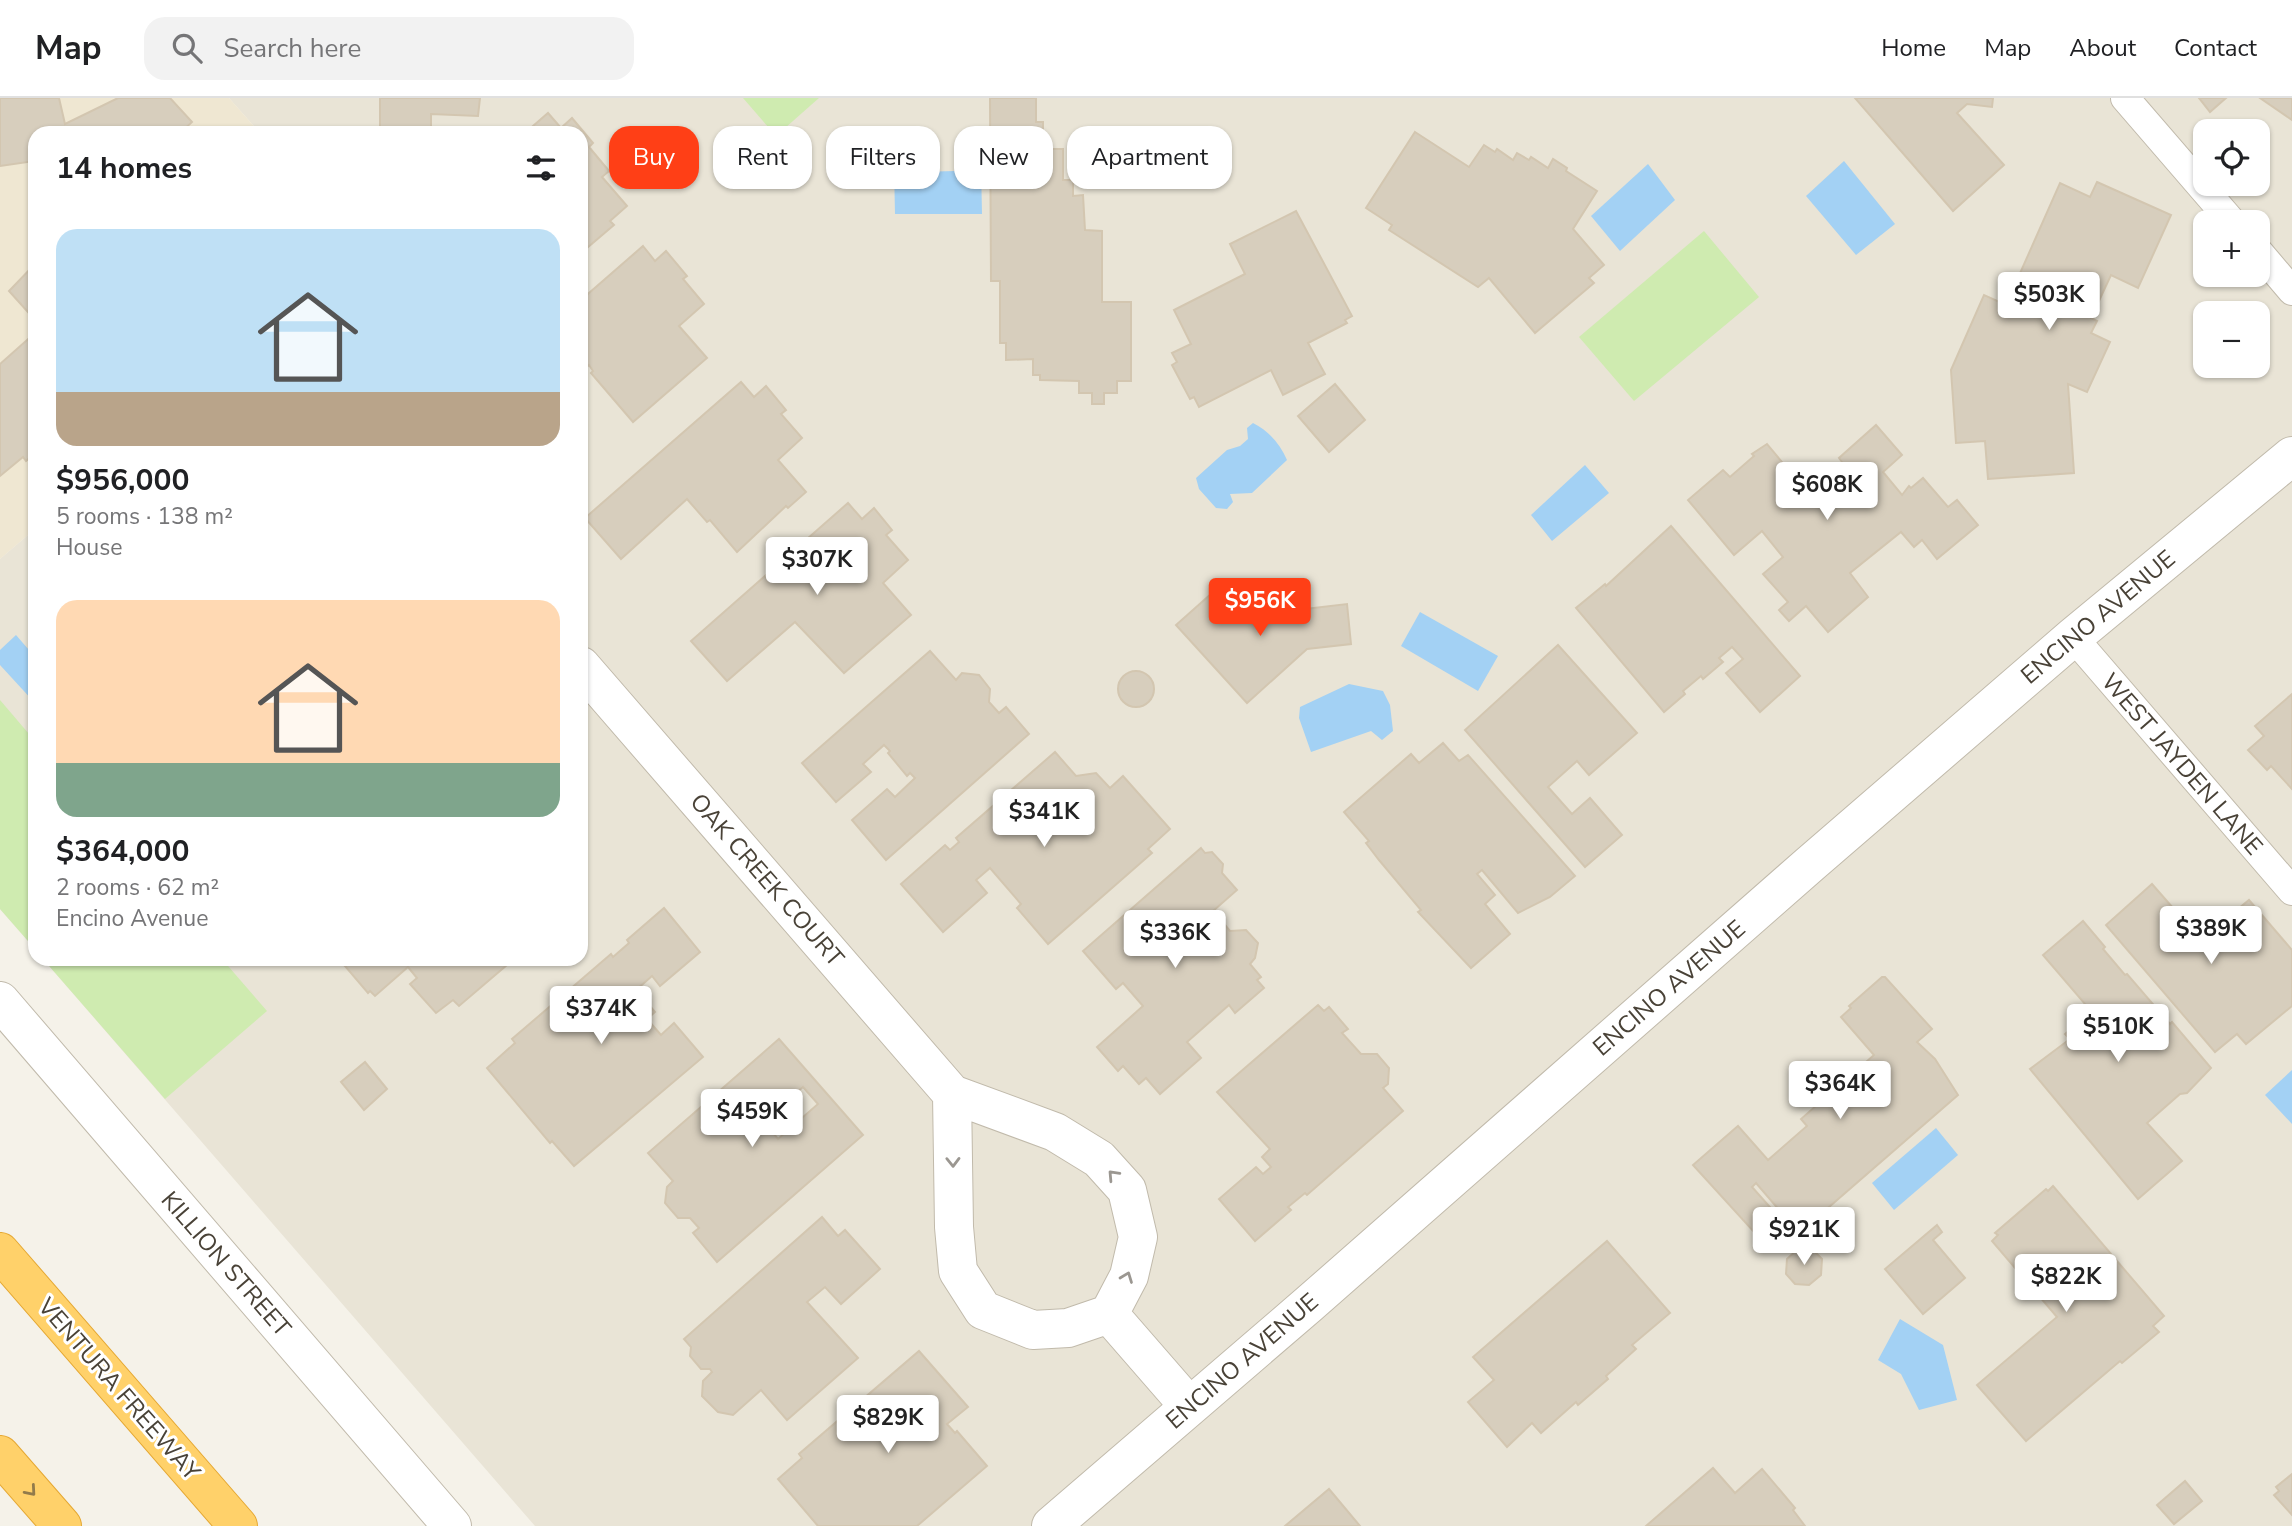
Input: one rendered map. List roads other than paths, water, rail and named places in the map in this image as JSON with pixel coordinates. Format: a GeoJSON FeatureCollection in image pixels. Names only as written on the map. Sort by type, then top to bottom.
{"type":"FeatureCollection","features":[{"type":"Feature","properties":{"kind":"highway","name":"VENTURA FREEWAY"},"geometry":{"type":"LineString","coordinates":[[0,1252],[238,1526]]}},
{"type":"Feature","properties":{"kind":"highway"},"geometry":{"type":"LineString","coordinates":[[0,1455],[62,1526]]}},
{"type":"Feature","properties":{"kind":"street","name":"ENCINO AVENUE"},"geometry":{"type":"LineString","coordinates":[[1051,1526],[2073,637],[2292,456]]}},
{"type":"Feature","properties":{"kind":"street","name":"OAK CREEK COURT"},"geometry":{"type":"LineString","coordinates":[[588,674],[952,1094],[1055,1132],[1098,1159],[1127,1190],[1138,1237],[1129,1276],[1109,1314]]}},
{"type":"Feature","properties":{"kind":"street","name":"KILLION STREET"},"geometry":{"type":"LineString","coordinates":[[0,1001],[453,1526]]}},
{"type":"Feature","properties":{"kind":"street"},"geometry":{"type":"LineString","coordinates":[[952,1094],[954,1227],[958,1271],[983,1310],[1033,1330],[1068,1328],[1109,1314],[1189,1406]]}},
{"type":"Feature","properties":{"kind":"lane"},"geometry":{"type":"LineString","coordinates":[[2125,98],[2222,210]]}},
{"type":"Feature","properties":{"kind":"lane"},"geometry":{"type":"LineString","coordinates":[[2270,265],[2292,291]]}},
{"type":"Feature","properties":{"kind":"lane","name":"WEST JAYDEN LANE"},"geometry":{"type":"LineString","coordinates":[[2073,637],[2292,891]]}},
{"type":"Feature","properties":{"kind":"water"},"geometry":{"type":"Polygon","coordinates":[[[1844,161],[1895,224],[1856,255],[1806,196],[1844,161]]]}},
{"type":"Feature","properties":{"kind":"water"},"geometry":{"type":"Polygon","coordinates":[[[1648,164],[1675,200],[1620,251],[1591,216],[1648,164]]]}},
{"type":"Feature","properties":{"kind":"water"},"geometry":{"type":"Polygon","coordinates":[[[940,171],[954,171],[954,189],[981,189],[982,214],[895,214],[894,189],[940,189],[940,171]]]}},
{"type":"Feature","properties":{"kind":"water"},"geometry":{"type":"Polygon","coordinates":[[[1253,423],[1273,438],[1287,460],[1252,493],[1230,494],[1233,502],[1227,509],[1216,508],[1199,489],[1196,478],[1227,450],[1240,446],[1248,439],[1247,428],[1253,423]]]}},
{"type":"Feature","properties":{"kind":"water"},"geometry":{"type":"Polygon","coordinates":[[[1585,465],[1609,493],[1552,541],[1531,515],[1585,465]]]}},
{"type":"Feature","properties":{"kind":"water"},"geometry":{"type":"Polygon","coordinates":[[[1420,612],[1498,656],[1478,691],[1401,646],[1420,612]]]}},
{"type":"Feature","properties":{"kind":"water"},"geometry":{"type":"Polygon","coordinates":[[[16,635],[28,649],[28,695],[0,665],[0,650],[16,635]]]}},
{"type":"Feature","properties":{"kind":"water"},"geometry":{"type":"Polygon","coordinates":[[[1349,684],[1383,691],[1390,705],[1393,731],[1382,740],[1371,731],[1311,752],[1299,718],[1300,707],[1349,684]]]}},
{"type":"Feature","properties":{"kind":"water"},"geometry":{"type":"Polygon","coordinates":[[[2292,1070],[2292,1124],[2265,1095],[2292,1070]]]}},
{"type":"Feature","properties":{"kind":"water"},"geometry":{"type":"Polygon","coordinates":[[[1936,1128],[1958,1155],[1894,1210],[1872,1183],[1936,1128]]]}},
{"type":"Feature","properties":{"kind":"water"},"geometry":{"type":"Polygon","coordinates":[[[1900,1319],[1943,1345],[1957,1400],[1919,1410],[1901,1374],[1878,1360],[1900,1319]]]}}]}
